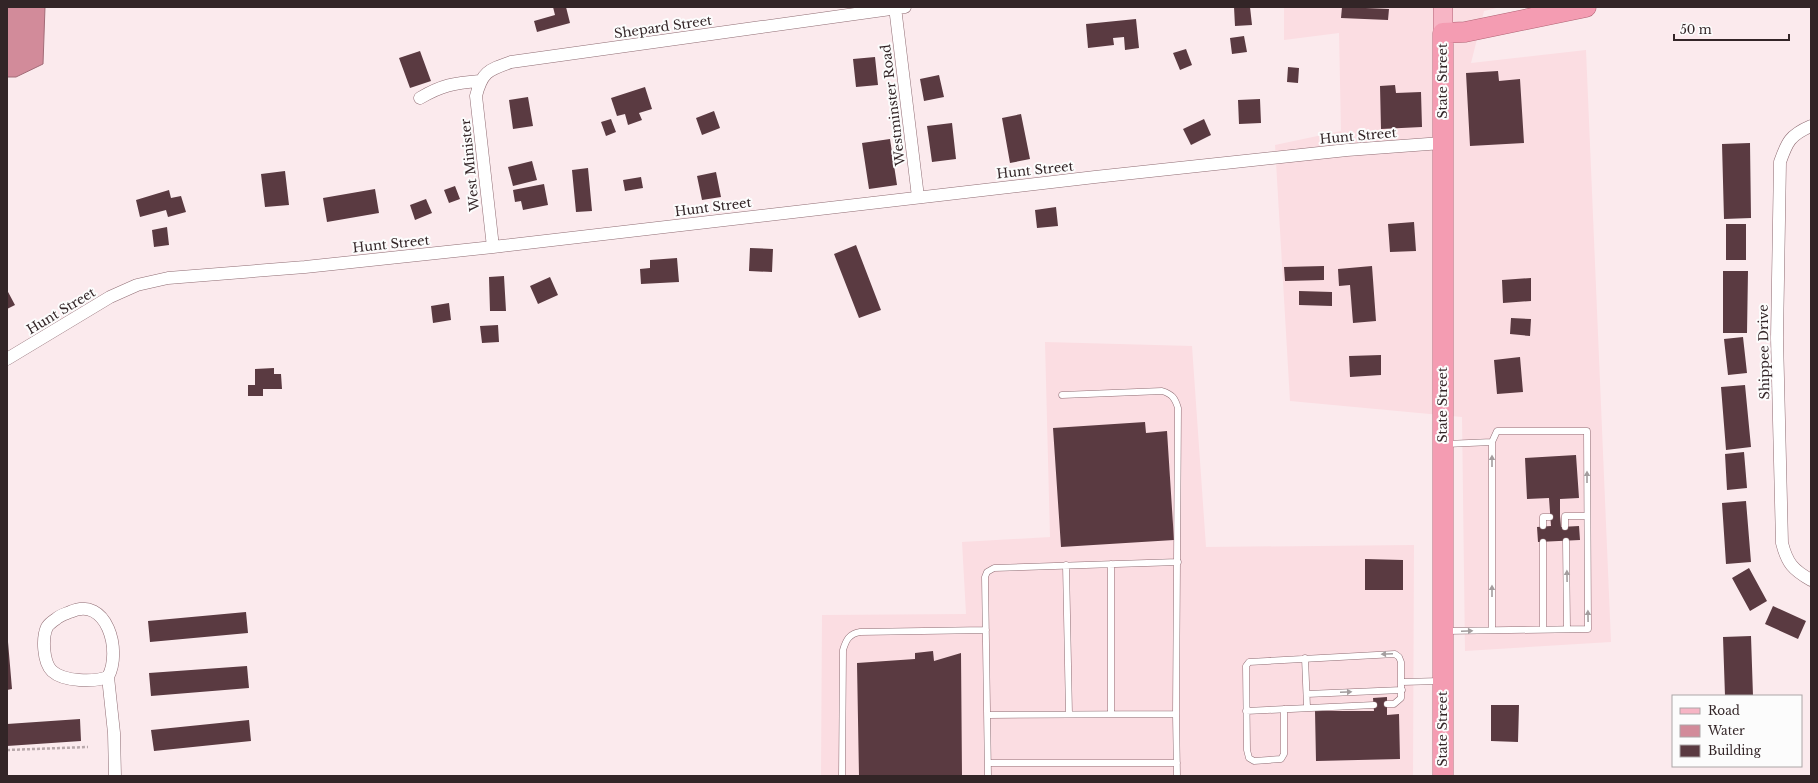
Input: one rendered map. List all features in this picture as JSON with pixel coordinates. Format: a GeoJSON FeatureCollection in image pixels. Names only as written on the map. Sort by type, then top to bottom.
{"type":"FeatureCollection","features":[{"type":"Feature","properties":{"kind":"highway","name":"State Street"},"geometry":{"type":"LineString","coordinates":[[1442,776],[1443,33],[1465,32],[1586,7]]}},
{"type":"Feature","properties":{"kind":"main road","name":"State Street"},"geometry":{"type":"LineString","coordinates":[[1443,7],[1443,33]]}},
{"type":"Feature","properties":{"kind":"street","name":"Shepard Street"},"geometry":{"type":"LineString","coordinates":[[480,81],[492,68],[511,62],[898,7]]}},
{"type":"Feature","properties":{"kind":"street","name":"Westminster Road"},"geometry":{"type":"LineString","coordinates":[[898,7],[918,197]]}},
{"type":"Feature","properties":{"kind":"street"},"geometry":{"type":"LineString","coordinates":[[420,98],[434,90],[454,83],[480,81]]}},
{"type":"Feature","properties":{"kind":"street","name":"West Minister"},"geometry":{"type":"LineString","coordinates":[[480,81],[476,96],[493,247]]}},
{"type":"Feature","properties":{"kind":"street","name":"Shippee Drive"},"geometry":{"type":"LineString","coordinates":[[1811,126],[1799,132],[1787,142],[1780,162],[1777,338],[1782,542],[1786,557],[1796,572],[1811,580]]}},
{"type":"Feature","properties":{"kind":"street","name":"Hunt Street"},"geometry":{"type":"LineString","coordinates":[[7,359],[110,297],[137,285],[160,279],[493,247],[918,197],[1339,151],[1442,143]]}},
{"type":"Feature","properties":{"kind":"street"},"geometry":{"type":"LineString","coordinates":[[108,677],[82,681],[60,676],[51,671],[46,661],[44,642],[48,627],[57,617],[76,609],[95,612],[102,618],[113,641],[111,671],[108,677],[114,733],[115,776]]}},
{"type":"Feature","properties":{"kind":"lane"},"geometry":{"type":"LineString","coordinates":[[1062,395],[1162,391],[1171,394],[1176,399],[1178,408],[1177,776]]}},
{"type":"Feature","properties":{"kind":"lane"},"geometry":{"type":"LineString","coordinates":[[1442,632],[1588,629],[1586,516],[1587,431],[1497,431],[1492,442],[1492,630]]}},
{"type":"Feature","properties":{"kind":"lane"},"geometry":{"type":"LineString","coordinates":[[1442,444],[1492,442]]}},
{"type":"Feature","properties":{"kind":"lane"},"geometry":{"type":"LineString","coordinates":[[1565,527],[1562,516],[1586,516]]}},
{"type":"Feature","properties":{"kind":"lane"},"geometry":{"type":"LineString","coordinates":[[1543,526],[1542,517],[1550,517]]}},
{"type":"Feature","properties":{"kind":"lane"},"geometry":{"type":"LineString","coordinates":[[1566,541],[1568,629]]}},
{"type":"Feature","properties":{"kind":"lane"},"geometry":{"type":"LineString","coordinates":[[1543,542],[1543,629]]}},
{"type":"Feature","properties":{"kind":"lane"},"geometry":{"type":"LineString","coordinates":[[988,776],[985,577],[987,572],[994,568],[1178,562]]}},
{"type":"Feature","properties":{"kind":"lane"},"geometry":{"type":"LineString","coordinates":[[1111,564],[1111,714]]}},
{"type":"Feature","properties":{"kind":"lane"},"geometry":{"type":"LineString","coordinates":[[1066,565],[1068,714]]}},
{"type":"Feature","properties":{"kind":"lane"},"geometry":{"type":"LineString","coordinates":[[842,776],[843,650],[845,641],[852,634],[860,632],[986,630]]}},
{"type":"Feature","properties":{"kind":"lane"},"geometry":{"type":"LineString","coordinates":[[1284,709],[1284,754],[1281,759],[1254,761],[1249,758],[1247,750],[1246,711],[1246,666],[1249,662],[1396,654],[1400,657],[1401,662],[1401,698],[1394,704],[1387,704]]}},
{"type":"Feature","properties":{"kind":"lane"},"geometry":{"type":"LineString","coordinates":[[1305,658],[1307,707]]}},
{"type":"Feature","properties":{"kind":"lane"},"geometry":{"type":"LineString","coordinates":[[1402,682],[1442,681]]}},
{"type":"Feature","properties":{"kind":"lane"},"geometry":{"type":"LineString","coordinates":[[1307,694],[1402,690]]}},
{"type":"Feature","properties":{"kind":"lane"},"geometry":{"type":"LineString","coordinates":[[1246,711],[1374,705]]}},
{"type":"Feature","properties":{"kind":"lane"},"geometry":{"type":"LineString","coordinates":[[988,715],[1176,714]]}},
{"type":"Feature","properties":{"kind":"lane"},"geometry":{"type":"LineString","coordinates":[[988,763],[1177,763]]}},
{"type":"Feature","properties":{"kind":"path"},"geometry":{"type":"LineString","coordinates":[[7,750],[88,747]]}},
{"type":"Feature","properties":{"kind":"shaded area"},"geometry":{"type":"Polygon","coordinates":[[[1284,7],[1501,7],[1484,11],[1471,63],[1586,50],[1611,642],[1465,651],[1462,417],[1290,401],[1275,145],[1341,131],[1339,33],[1284,40],[1284,7]]]}},
{"type":"Feature","properties":{"kind":"shaded area"},"geometry":{"type":"Polygon","coordinates":[[[1045,342],[1192,346],[1206,547],[1414,545],[1413,776],[821,776],[822,615],[966,614],[962,542],[1050,537],[1045,342]]]}},
{"type":"Feature","properties":{"kind":"water"},"geometry":{"type":"Polygon","coordinates":[[[7,7],[45,7],[43,64],[16,77],[7,77],[7,7]]]}},
{"type":"Feature","properties":{"kind":"building"},"geometry":{"type":"Polygon","coordinates":[[[553,7],[566,7],[570,23],[537,32],[534,21],[555,15],[553,7]]]}},
{"type":"Feature","properties":{"kind":"building"},"geometry":{"type":"Polygon","coordinates":[[[1234,7],[1250,7],[1252,25],[1235,26],[1234,7]]]}},
{"type":"Feature","properties":{"kind":"building"},"geometry":{"type":"Polygon","coordinates":[[[1342,7],[1389,9],[1388,20],[1341,18],[1342,7]]]}},
{"type":"Feature","properties":{"kind":"building"},"geometry":{"type":"Polygon","coordinates":[[[1136,19],[1139,48],[1125,50],[1124,37],[1113,38],[1114,45],[1088,48],[1086,24],[1136,19]]]}},
{"type":"Feature","properties":{"kind":"building"},"geometry":{"type":"Polygon","coordinates":[[[1244,36],[1247,52],[1232,54],[1230,38],[1244,36]]]}},
{"type":"Feature","properties":{"kind":"building"},"geometry":{"type":"Polygon","coordinates":[[[1186,49],[1192,65],[1180,70],[1173,53],[1186,49]]]}},
{"type":"Feature","properties":{"kind":"building"},"geometry":{"type":"Polygon","coordinates":[[[420,51],[431,81],[410,88],[399,58],[420,51]]]}},
{"type":"Feature","properties":{"kind":"building"},"geometry":{"type":"Polygon","coordinates":[[[875,57],[878,85],[856,87],[853,59],[875,57]]]}},
{"type":"Feature","properties":{"kind":"building"},"geometry":{"type":"Polygon","coordinates":[[[1288,67],[1299,68],[1298,83],[1287,82],[1288,67]]]}},
{"type":"Feature","properties":{"kind":"building"},"geometry":{"type":"Polygon","coordinates":[[[1498,71],[1499,81],[1520,79],[1524,143],[1470,146],[1466,73],[1498,71]]]}},
{"type":"Feature","properties":{"kind":"building"},"geometry":{"type":"Polygon","coordinates":[[[939,75],[944,97],[924,101],[920,79],[939,75]]]}},
{"type":"Feature","properties":{"kind":"building"},"geometry":{"type":"Polygon","coordinates":[[[1395,85],[1396,93],[1421,92],[1422,127],[1381,129],[1380,86],[1395,85]]]}},
{"type":"Feature","properties":{"kind":"building"},"geometry":{"type":"Polygon","coordinates":[[[645,87],[652,109],[639,113],[642,120],[628,125],[625,114],[617,116],[611,98],[645,87]]]}},
{"type":"Feature","properties":{"kind":"building"},"geometry":{"type":"Polygon","coordinates":[[[528,97],[533,126],[513,129],[509,100],[528,97]]]}},
{"type":"Feature","properties":{"kind":"building"},"geometry":{"type":"Polygon","coordinates":[[[1260,99],[1261,123],[1239,124],[1238,100],[1260,99]]]}},
{"type":"Feature","properties":{"kind":"building"},"geometry":{"type":"Polygon","coordinates":[[[714,111],[720,128],[702,135],[696,118],[714,111]]]}},
{"type":"Feature","properties":{"kind":"building"},"geometry":{"type":"Polygon","coordinates":[[[1021,114],[1030,159],[1010,163],[1002,118],[1021,114]]]}},
{"type":"Feature","properties":{"kind":"building"},"geometry":{"type":"Polygon","coordinates":[[[611,119],[616,132],[606,136],[601,122],[611,119]]]}},
{"type":"Feature","properties":{"kind":"building"},"geometry":{"type":"Polygon","coordinates":[[[1204,119],[1211,135],[1191,145],[1183,129],[1204,119]]]}},
{"type":"Feature","properties":{"kind":"building"},"geometry":{"type":"Polygon","coordinates":[[[952,123],[956,159],[932,162],[927,126],[952,123]]]}},
{"type":"Feature","properties":{"kind":"building"},"geometry":{"type":"Polygon","coordinates":[[[890,139],[897,185],[869,189],[862,143],[890,139]]]}},
{"type":"Feature","properties":{"kind":"building"},"geometry":{"type":"Polygon","coordinates":[[[1750,143],[1751,218],[1724,219],[1722,144],[1750,143]]]}},
{"type":"Feature","properties":{"kind":"building"},"geometry":{"type":"Polygon","coordinates":[[[532,161],[537,180],[513,186],[508,167],[532,161]]]}},
{"type":"Feature","properties":{"kind":"building"},"geometry":{"type":"Polygon","coordinates":[[[588,168],[592,211],[576,212],[572,170],[588,168]]]}},
{"type":"Feature","properties":{"kind":"building"},"geometry":{"type":"Polygon","coordinates":[[[285,171],[289,205],[265,207],[261,174],[285,171]]]}},
{"type":"Feature","properties":{"kind":"building"},"geometry":{"type":"Polygon","coordinates":[[[716,172],[721,197],[702,200],[697,176],[716,172]]]}},
{"type":"Feature","properties":{"kind":"building"},"geometry":{"type":"Polygon","coordinates":[[[641,177],[643,188],[625,191],[623,180],[641,177]]]}},
{"type":"Feature","properties":{"kind":"building"},"geometry":{"type":"Polygon","coordinates":[[[544,184],[548,205],[523,210],[521,201],[515,202],[513,190],[544,184]]]}},
{"type":"Feature","properties":{"kind":"building"},"geometry":{"type":"Polygon","coordinates":[[[455,186],[460,199],[449,203],[444,190],[455,186]]]}},
{"type":"Feature","properties":{"kind":"building"},"geometry":{"type":"Polygon","coordinates":[[[375,189],[379,213],[327,222],[323,198],[375,189]]]}},
{"type":"Feature","properties":{"kind":"building"},"geometry":{"type":"Polygon","coordinates":[[[169,190],[171,198],[181,196],[186,212],[168,217],[166,210],[140,217],[136,200],[169,190]]]}},
{"type":"Feature","properties":{"kind":"building"},"geometry":{"type":"Polygon","coordinates":[[[426,199],[432,213],[415,220],[410,205],[426,199]]]}},
{"type":"Feature","properties":{"kind":"building"},"geometry":{"type":"Polygon","coordinates":[[[1056,207],[1058,226],[1037,228],[1035,210],[1056,207]]]}},
{"type":"Feature","properties":{"kind":"building"},"geometry":{"type":"Polygon","coordinates":[[[1414,222],[1416,251],[1390,252],[1388,224],[1414,222]]]}},
{"type":"Feature","properties":{"kind":"building"},"geometry":{"type":"Polygon","coordinates":[[[1726,224],[1746,224],[1746,260],[1726,260],[1726,224]]]}},
{"type":"Feature","properties":{"kind":"building"},"geometry":{"type":"Polygon","coordinates":[[[167,227],[169,245],[154,247],[152,230],[167,227]]]}},
{"type":"Feature","properties":{"kind":"building"},"geometry":{"type":"Polygon","coordinates":[[[856,245],[881,310],[859,318],[834,254],[856,245]]]}},
{"type":"Feature","properties":{"kind":"building"},"geometry":{"type":"Polygon","coordinates":[[[750,248],[773,249],[772,272],[749,271],[750,248]]]}},
{"type":"Feature","properties":{"kind":"building"},"geometry":{"type":"Polygon","coordinates":[[[677,258],[679,282],[641,284],[640,269],[650,268],[650,260],[677,258]]]}},
{"type":"Feature","properties":{"kind":"building"},"geometry":{"type":"Polygon","coordinates":[[[1324,266],[1324,280],[1285,281],[1284,267],[1324,266]]]}},
{"type":"Feature","properties":{"kind":"building"},"geometry":{"type":"Polygon","coordinates":[[[1372,266],[1376,321],[1353,323],[1350,285],[1339,286],[1338,269],[1372,266]]]}},
{"type":"Feature","properties":{"kind":"building"},"geometry":{"type":"Polygon","coordinates":[[[1723,271],[1748,271],[1747,333],[1723,333],[1723,271]]]}},
{"type":"Feature","properties":{"kind":"building"},"geometry":{"type":"Polygon","coordinates":[[[504,276],[506,311],[490,311],[489,277],[504,276]]]}},
{"type":"Feature","properties":{"kind":"building"},"geometry":{"type":"Polygon","coordinates":[[[550,277],[558,295],[538,304],[530,286],[550,277]]]}},
{"type":"Feature","properties":{"kind":"building"},"geometry":{"type":"Polygon","coordinates":[[[1531,278],[1531,301],[1503,303],[1502,280],[1531,278]]]}},
{"type":"Feature","properties":{"kind":"building"},"geometry":{"type":"Polygon","coordinates":[[[7,290],[15,305],[7,309],[7,290]]]}},
{"type":"Feature","properties":{"kind":"building"},"geometry":{"type":"Polygon","coordinates":[[[1299,291],[1332,292],[1332,306],[1299,305],[1299,291]]]}},
{"type":"Feature","properties":{"kind":"building"},"geometry":{"type":"Polygon","coordinates":[[[449,303],[451,320],[433,323],[431,306],[449,303]]]}},
{"type":"Feature","properties":{"kind":"building"},"geometry":{"type":"Polygon","coordinates":[[[1511,318],[1531,319],[1530,336],[1510,334],[1511,318]]]}},
{"type":"Feature","properties":{"kind":"building"},"geometry":{"type":"Polygon","coordinates":[[[498,325],[499,342],[482,343],[480,326],[498,325]]]}},
{"type":"Feature","properties":{"kind":"building"},"geometry":{"type":"Polygon","coordinates":[[[1743,337],[1747,373],[1728,375],[1724,339],[1743,337]]]}},
{"type":"Feature","properties":{"kind":"building"},"geometry":{"type":"Polygon","coordinates":[[[1381,355],[1381,375],[1350,377],[1349,356],[1381,355]]]}},
{"type":"Feature","properties":{"kind":"building"},"geometry":{"type":"Polygon","coordinates":[[[1520,357],[1523,392],[1497,394],[1494,360],[1520,357]]]}},
{"type":"Feature","properties":{"kind":"building"},"geometry":{"type":"Polygon","coordinates":[[[274,368],[274,374],[281,374],[282,389],[263,389],[263,396],[248,396],[248,385],[255,385],[255,369],[274,368]]]}},
{"type":"Feature","properties":{"kind":"building"},"geometry":{"type":"Polygon","coordinates":[[[1745,385],[1751,447],[1726,450],[1721,387],[1745,385]]]}},
{"type":"Feature","properties":{"kind":"building"},"geometry":{"type":"Polygon","coordinates":[[[1145,422],[1146,433],[1167,431],[1174,540],[1061,547],[1053,428],[1145,422]]]}},
{"type":"Feature","properties":{"kind":"building"},"geometry":{"type":"Polygon","coordinates":[[[1744,452],[1747,488],[1727,490],[1725,454],[1744,452]]]}},
{"type":"Feature","properties":{"kind":"building"},"geometry":{"type":"Polygon","coordinates":[[[1576,455],[1579,498],[1560,499],[1560,516],[1561,527],[1579,526],[1580,540],[1538,542],[1537,527],[1551,526],[1549,498],[1527,499],[1525,458],[1576,455]]]}},
{"type":"Feature","properties":{"kind":"building"},"geometry":{"type":"Polygon","coordinates":[[[1746,501],[1751,562],[1726,564],[1722,503],[1746,501]]]}},
{"type":"Feature","properties":{"kind":"building"},"geometry":{"type":"Polygon","coordinates":[[[1365,559],[1403,560],[1403,590],[1365,590],[1365,559]]]}},
{"type":"Feature","properties":{"kind":"building"},"geometry":{"type":"Polygon","coordinates":[[[1749,568],[1767,601],[1750,611],[1732,578],[1749,568]]]}},
{"type":"Feature","properties":{"kind":"building"},"geometry":{"type":"Polygon","coordinates":[[[1773,606],[1806,621],[1798,639],[1765,624],[1773,606]]]}},
{"type":"Feature","properties":{"kind":"building"},"geometry":{"type":"Polygon","coordinates":[[[246,612],[248,633],[150,642],[148,621],[246,612]]]}},
{"type":"Feature","properties":{"kind":"building"},"geometry":{"type":"Polygon","coordinates":[[[1751,636],[1753,695],[1725,695],[1723,637],[1751,636]]]}},
{"type":"Feature","properties":{"kind":"building"},"geometry":{"type":"Polygon","coordinates":[[[8,642],[12,689],[7,690],[7,643],[8,642]]]}},
{"type":"Feature","properties":{"kind":"building"},"geometry":{"type":"Polygon","coordinates":[[[933,651],[934,661],[961,653],[962,776],[859,776],[857,663],[915,659],[915,653],[933,651]]]}},
{"type":"Feature","properties":{"kind":"building"},"geometry":{"type":"Polygon","coordinates":[[[247,666],[249,688],[151,696],[149,673],[247,666]]]}},
{"type":"Feature","properties":{"kind":"building"},"geometry":{"type":"Polygon","coordinates":[[[1387,697],[1387,715],[1399,714],[1400,759],[1316,761],[1315,711],[1374,711],[1373,698],[1387,697]]]}},
{"type":"Feature","properties":{"kind":"building"},"geometry":{"type":"Polygon","coordinates":[[[1491,705],[1519,705],[1518,742],[1491,741],[1491,705]]]}},
{"type":"Feature","properties":{"kind":"building"},"geometry":{"type":"Polygon","coordinates":[[[80,719],[81,741],[7,746],[7,724],[80,719]]]}},
{"type":"Feature","properties":{"kind":"building"},"geometry":{"type":"Polygon","coordinates":[[[249,720],[251,741],[154,751],[151,730],[249,720]]]}}]}
